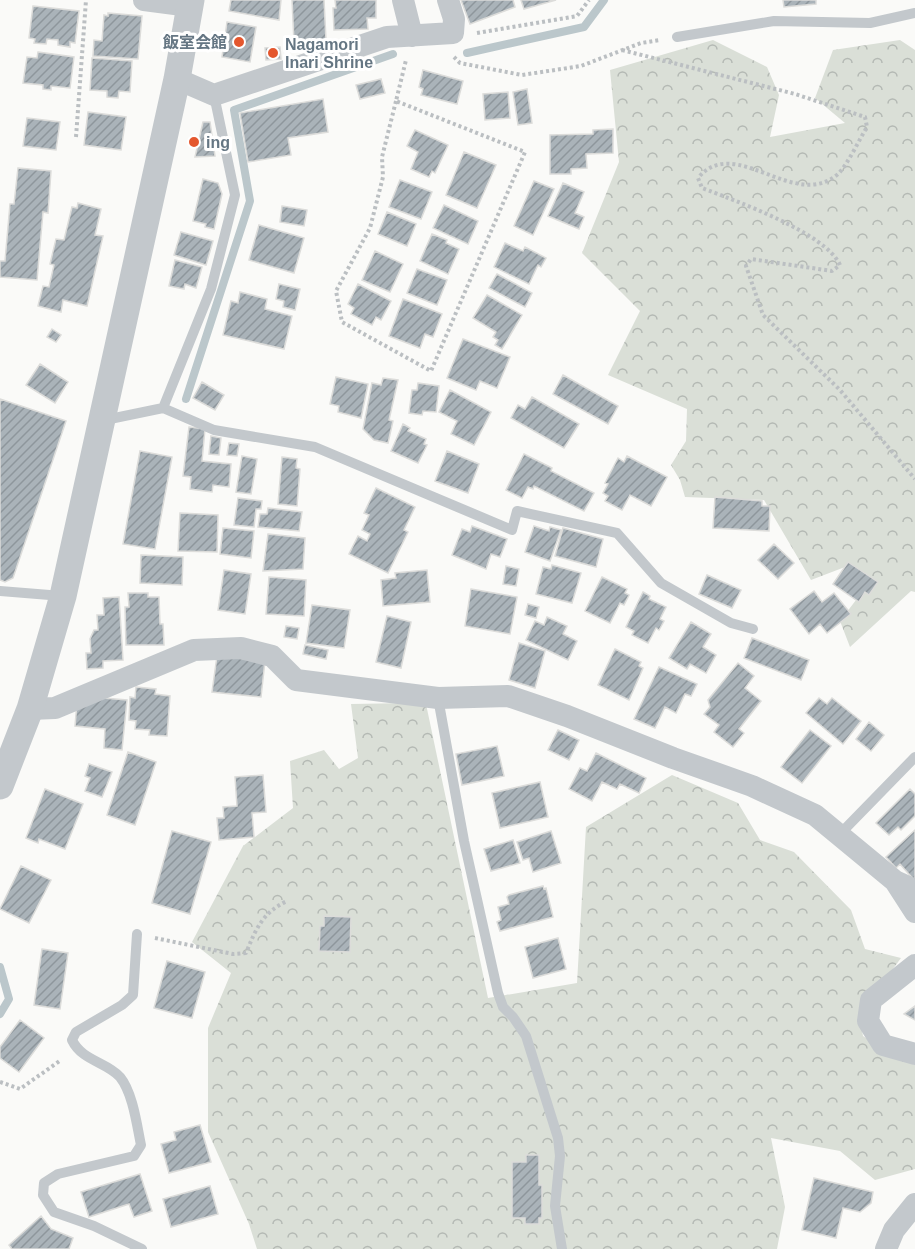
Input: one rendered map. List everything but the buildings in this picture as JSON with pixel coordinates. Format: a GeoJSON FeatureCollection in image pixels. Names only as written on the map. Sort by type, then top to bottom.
{"type":"FeatureCollection","features":[{"type":"Feature","properties":{"kind":"street"},"geometry":{"type":"LineString","coordinates":[[2,772],[30,709],[63,596],[177,79],[191,3],[144,0]]}},
{"type":"Feature","properties":{"kind":"street"},"geometry":{"type":"LineString","coordinates":[[404,0],[420,35]]}},
{"type":"Feature","properties":{"kind":"street"},"geometry":{"type":"LineString","coordinates":[[177,79],[214,95],[387,37],[453,33],[454,19],[448,0]]}},
{"type":"Feature","properties":{"kind":"street"},"geometry":{"type":"LineString","coordinates":[[30,709],[55,708],[194,650],[241,648],[272,656],[296,680],[438,698],[508,696],[752,786],[815,815],[905,886],[915,912]]}},
{"type":"Feature","properties":{"kind":"street"},"geometry":{"type":"LineString","coordinates":[[915,965],[871,1000],[868,1021],[883,1045],[915,1054]]}},
{"type":"Feature","properties":{"kind":"street"},"geometry":{"type":"LineString","coordinates":[[886,1249],[894,1230],[915,1204]]}},
{"type":"Feature","properties":{"kind":"lane"},"geometry":{"type":"LineString","coordinates":[[677,37],[774,21],[870,23],[915,14]]}},
{"type":"Feature","properties":{"kind":"lane"},"geometry":{"type":"LineString","coordinates":[[163,408],[211,289],[235,195],[214,95]]}},
{"type":"Feature","properties":{"kind":"lane"},"geometry":{"type":"LineString","coordinates":[[101,420],[163,408],[214,430],[315,447],[512,530],[517,511],[617,533],[661,583],[732,623],[753,629]]}},
{"type":"Feature","properties":{"kind":"lane"},"geometry":{"type":"LineString","coordinates":[[0,591],[63,596]]}},
{"type":"Feature","properties":{"kind":"lane"},"geometry":{"type":"LineString","coordinates":[[438,698],[464,841],[498,993],[503,1007],[513,1017],[530,1047],[558,1138],[560,1156],[555,1206],[562,1249]]}},
{"type":"Feature","properties":{"kind":"lane"},"geometry":{"type":"LineString","coordinates":[[839,836],[915,757]]}},
{"type":"Feature","properties":{"kind":"lane"},"geometry":{"type":"LineString","coordinates":[[136,934],[133,995],[122,1005],[76,1032],[72,1040],[76,1049],[120,1077],[129,1097],[141,1145],[134,1156],[58,1174],[44,1183],[43,1195],[54,1212],[94,1226],[142,1249]]}},
{"type":"Feature","properties":{"kind":"path"},"geometry":{"type":"LineString","coordinates":[[76,136],[86,0]]}},
{"type":"Feature","properties":{"kind":"path"},"geometry":{"type":"LineString","coordinates":[[453,33],[487,33],[578,16],[589,0]]}},
{"type":"Feature","properties":{"kind":"path"},"geometry":{"type":"LineString","coordinates":[[396,101],[525,152],[431,371],[342,322],[336,291],[370,228],[383,177],[382,157],[396,101],[420,35],[460,63],[522,75],[581,66],[640,43],[677,37]]}},
{"type":"Feature","properties":{"kind":"path"},"geometry":{"type":"LineString","coordinates":[[622,50],[795,94],[865,117],[867,127],[840,172],[826,182],[808,186],[744,166],[720,162],[705,168],[698,178],[702,188],[755,209],[810,236],[836,255],[840,265],[832,271],[752,259],[747,266],[763,315],[840,390],[915,479]]}},
{"type":"Feature","properties":{"kind":"path"},"geometry":{"type":"LineString","coordinates":[[136,934],[233,954],[246,953],[257,928],[273,908],[286,901]]}},
{"type":"Feature","properties":{"kind":"path"},"geometry":{"type":"LineString","coordinates":[[0,1082],[21,1089],[76,1049]]}},
{"type":"Feature","properties":{"kind":"green space"},"geometry":{"type":"Polygon","coordinates":[[[713,40],[767,67],[779,95],[770,137],[845,123],[815,98],[833,50],[900,40],[915,50],[915,592],[911,591],[850,647],[840,621],[869,583],[845,567],[811,580],[764,500],[685,497],[680,480],[671,465],[686,441],[687,409],[608,375],[640,311],[582,253],[619,162],[610,70],[713,40]]]}},
{"type":"Feature","properties":{"kind":"green space"},"geometry":{"type":"Polygon","coordinates":[[[351,704],[426,704],[488,998],[577,983],[586,827],[672,775],[738,803],[760,840],[794,852],[851,910],[865,949],[901,958],[859,1015],[863,1036],[882,1049],[915,1062],[915,1169],[875,1180],[840,1151],[771,1138],[785,1207],[777,1249],[257,1249],[249,1224],[208,1132],[208,1028],[231,973],[192,942],[243,846],[293,808],[290,761],[324,750],[339,769],[358,758],[351,704]]]}},
{"type":"Feature","properties":{"kind":"waterway"},"geometry":{"type":"LineString","coordinates":[[467,53],[584,27],[604,0]]}},
{"type":"Feature","properties":{"kind":"waterway"},"geometry":{"type":"LineString","coordinates":[[186,399],[250,201],[234,110],[393,54]]}},
{"type":"Feature","properties":{"kind":"waterway"},"geometry":{"type":"LineString","coordinates":[[0,967],[9,999],[0,1014]]}},
{"type":"Feature","properties":{"kind":"place","name":"飯室会館"},"geometry":{"type":"Point","coordinates":[239,42]}},
{"type":"Feature","properties":{"kind":"place","name":"Nagamori Inari Shrine"},"geometry":{"type":"Point","coordinates":[273,53]}},
{"type":"Feature","properties":{"kind":"place","name":"ing"},"geometry":{"type":"Point","coordinates":[194,142]}}]}
